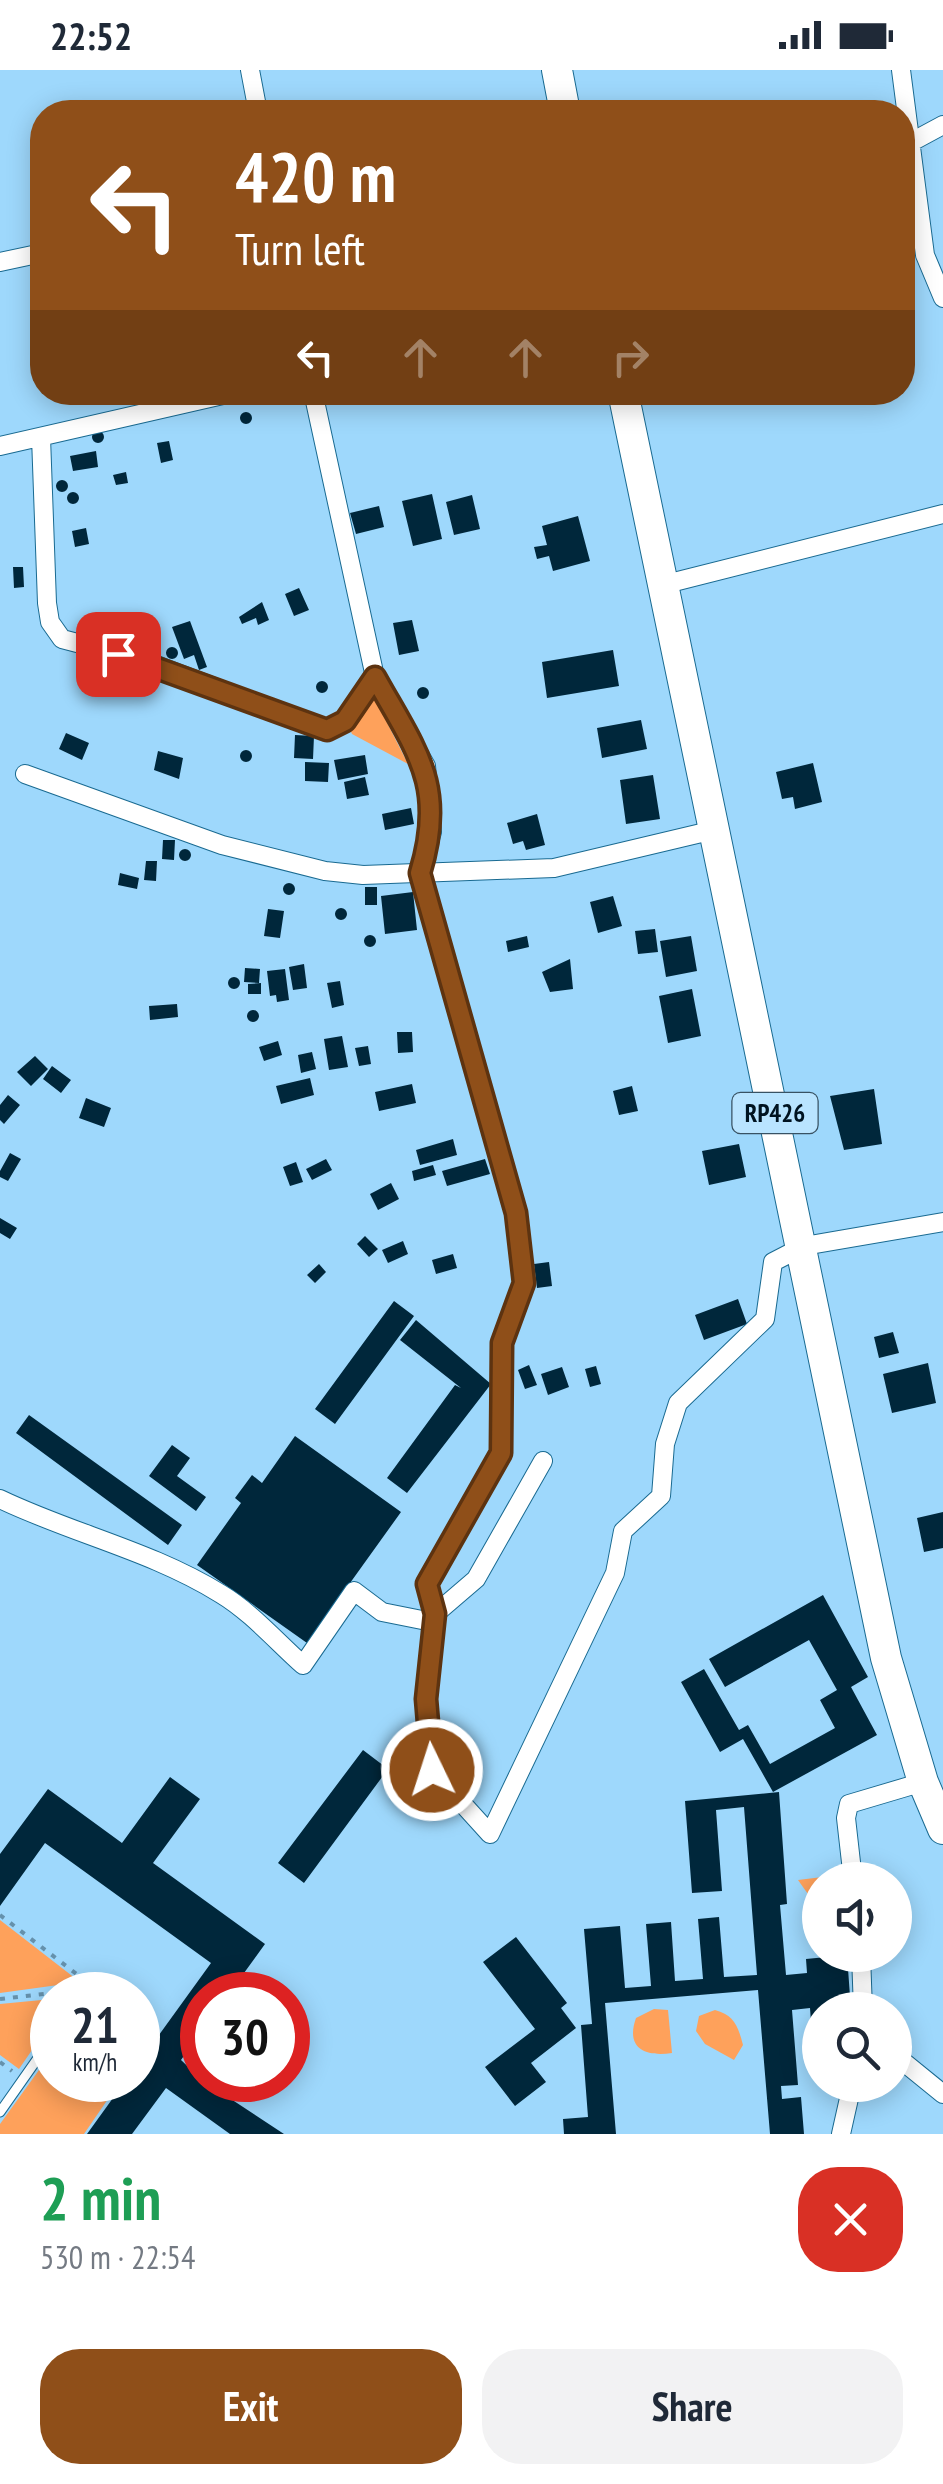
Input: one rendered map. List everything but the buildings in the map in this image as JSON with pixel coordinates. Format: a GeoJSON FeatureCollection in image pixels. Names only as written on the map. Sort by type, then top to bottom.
{"type":"FeatureCollection","features":[{"type":"Feature","properties":{"kind":"main road"},"geometry":{"type":"LineString","coordinates":[[557,70],[563,100]]}},
{"type":"Feature","properties":{"kind":"main road","name":"RP426"},"geometry":{"type":"LineString","coordinates":[[626,405],[804,1246],[886,1658],[923,1782],[943,1830]]}},
{"type":"Feature","properties":{"kind":"street"},"geometry":{"type":"LineString","coordinates":[[250,70],[256,100]]}},
{"type":"Feature","properties":{"kind":"street"},"geometry":{"type":"LineString","coordinates":[[901,70],[903,100]]}},
{"type":"Feature","properties":{"kind":"street"},"geometry":{"type":"LineString","coordinates":[[915,141],[943,125]]}},
{"type":"Feature","properties":{"kind":"street"},"geometry":{"type":"LineString","coordinates":[[915,194],[925,255],[943,298]]}},
{"type":"Feature","properties":{"kind":"street"},"geometry":{"type":"LineString","coordinates":[[0,262],[30,256]]}},
{"type":"Feature","properties":{"kind":"street"},"geometry":{"type":"LineString","coordinates":[[0,446],[180,405]]}},
{"type":"Feature","properties":{"kind":"street"},"geometry":{"type":"LineString","coordinates":[[316,405],[375,677],[426,766],[432,832],[420,873],[516,1213],[524,1283],[502,1343],[501,1453],[427,1584],[435,1614],[426,1699],[432,1770],[490,1834],[615,1573],[623,1532],[661,1496],[665,1444],[678,1404],[765,1319],[773,1262],[804,1246],[943,1222]]}},
{"type":"Feature","properties":{"kind":"street"},"geometry":{"type":"LineString","coordinates":[[41,437],[47,603],[50,622],[62,640],[146,661],[327,730],[345,721],[375,677]]}},
{"type":"Feature","properties":{"kind":"street"},"geometry":{"type":"LineString","coordinates":[[662,585],[943,514]]}},
{"type":"Feature","properties":{"kind":"street"},"geometry":{"type":"LineString","coordinates":[[25,774],[222,846],[325,871],[420,873],[554,868],[714,830]]}},
{"type":"Feature","properties":{"kind":"street"},"geometry":{"type":"LineString","coordinates":[[0,1499],[63,1529],[124,1547],[183,1572],[224,1596],[303,1666],[354,1590],[382,1612],[427,1621],[476,1579],[543,1461]]}},
{"type":"Feature","properties":{"kind":"street"},"geometry":{"type":"LineString","coordinates":[[851,1862],[846,1818],[849,1804],[923,1782]]}},
{"type":"Feature","properties":{"kind":"street"},"geometry":{"type":"LineString","coordinates":[[912,2069],[943,2094]]}},
{"type":"Feature","properties":{"kind":"street"},"geometry":{"type":"LineString","coordinates":[[841,2134],[848,2102]]}},
{"type":"Feature","properties":{"kind":"lane"},"geometry":{"type":"LineString","coordinates":[[0,2112],[30,2069]]}},
{"type":"Feature","properties":{"kind":"path"},"geometry":{"type":"LineString","coordinates":[[0,1915],[74,1972]]}},
{"type":"Feature","properties":{"kind":"path"},"geometry":{"type":"LineString","coordinates":[[0,1999],[30,1997]]}},
{"type":"Feature","properties":{"kind":"shaded area"},"geometry":{"type":"Polygon","coordinates":[[[373,695],[408,764],[352,734],[348,725],[361,703],[373,695]]]}},
{"type":"Feature","properties":{"kind":"shaded area"},"geometry":{"type":"Polygon","coordinates":[[[0,1920],[67,1972],[30,1972],[30,1989],[0,1993],[0,1920]]]}},
{"type":"Feature","properties":{"kind":"shaded area"},"geometry":{"type":"Polygon","coordinates":[[[30,2001],[30,2053],[19,2069],[0,2055],[0,2004],[30,2001]]]}},
{"type":"Feature","properties":{"kind":"shaded area"},"geometry":{"type":"Polygon","coordinates":[[[654,2009],[668,2010],[672,2053],[646,2052],[633,2037],[636,2018],[654,2009]]]}},
{"type":"Feature","properties":{"kind":"shaded area"},"geometry":{"type":"Polygon","coordinates":[[[715,2010],[731,2018],[739,2032],[743,2045],[734,2060],[705,2044],[696,2031],[699,2016],[715,2010]]]}},
{"type":"Feature","properties":{"kind":"shaded area"},"geometry":{"type":"Polygon","coordinates":[[[30,2082],[30,2102],[106,2102],[84,2134],[0,2134],[0,2124],[30,2082]]]}},
{"type":"Feature","properties":{"kind":"route"},"geometry":{"type":"LineString","coordinates":[[118,654],[327,730],[345,721],[375,677],[426,766],[432,832],[420,873],[516,1213],[524,1283],[502,1343],[501,1453],[427,1584],[435,1614],[426,1699],[432,1770]]}}]}
